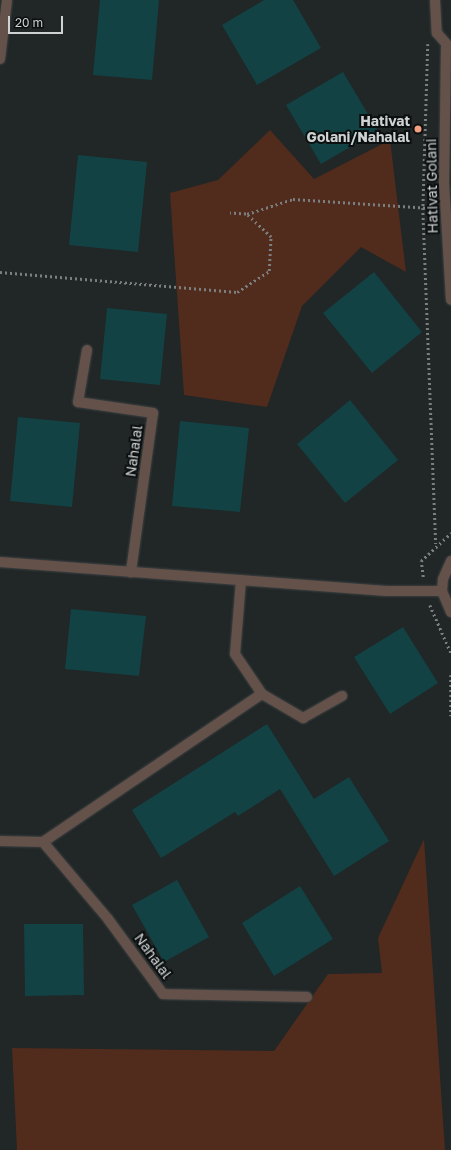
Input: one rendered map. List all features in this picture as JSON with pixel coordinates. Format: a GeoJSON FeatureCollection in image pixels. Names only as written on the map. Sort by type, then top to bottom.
{"type":"FeatureCollection","features":[{"type":"Feature","properties":{"kind":"street"},"geometry":{"type":"LineString","coordinates":[[0,59],[7,0]]}},
{"type":"Feature","properties":{"kind":"street"},"geometry":{"type":"LineString","coordinates":[[435,0],[437,33],[449,48]]}},
{"type":"Feature","properties":{"kind":"street","name":"Hativat Golani"},"geometry":{"type":"LineString","coordinates":[[449,48],[446,209],[451,300]]}},
{"type":"Feature","properties":{"kind":"street","name":"Nahalal"},"geometry":{"type":"LineString","coordinates":[[86,350],[78,402],[153,413],[131,572]]}},
{"type":"Feature","properties":{"kind":"street"},"geometry":{"type":"LineString","coordinates":[[451,561],[442,591],[451,612]]}},
{"type":"Feature","properties":{"kind":"street"},"geometry":{"type":"LineString","coordinates":[[0,562],[386,591],[442,591]]}},
{"type":"Feature","properties":{"kind":"street"},"geometry":{"type":"LineString","coordinates":[[241,580],[235,654],[262,694],[303,718],[342,696]]}},
{"type":"Feature","properties":{"kind":"street"},"geometry":{"type":"LineString","coordinates":[[0,841],[44,842],[262,694]]}},
{"type":"Feature","properties":{"kind":"street","name":"Nahalal"},"geometry":{"type":"LineString","coordinates":[[44,842],[108,919],[163,994],[307,997]]}},
{"type":"Feature","properties":{"kind":"path"},"geometry":{"type":"LineString","coordinates":[[428,41],[423,208],[436,544]]}},
{"type":"Feature","properties":{"kind":"path"},"geometry":{"type":"LineString","coordinates":[[230,213],[246,214],[293,199],[446,209]]}},
{"type":"Feature","properties":{"kind":"path"},"geometry":{"type":"LineString","coordinates":[[0,272],[237,292],[269,271],[271,236],[246,214]]}},
{"type":"Feature","properties":{"kind":"path"},"geometry":{"type":"LineString","coordinates":[[451,675],[451,716]]}},
{"type":"Feature","properties":{"kind":"shaded area"},"geometry":{"type":"Polygon","coordinates":[[[270,130],[314,179],[390,140],[406,272],[361,247],[302,306],[267,407],[184,395],[170,193],[218,180],[270,130]]]}},
{"type":"Feature","properties":{"kind":"shaded area"},"geometry":{"type":"Polygon","coordinates":[[[424,839],[445,1150],[17,1150],[12,1048],[274,1051],[328,974],[382,973],[378,938],[424,839]]]}},
{"type":"Feature","properties":{"kind":"building"},"geometry":{"type":"Polygon","coordinates":[[[100,0],[159,0],[152,80],[93,75],[100,0]]]}},
{"type":"Feature","properties":{"kind":"building"},"geometry":{"type":"Polygon","coordinates":[[[264,0],[293,0],[321,48],[257,85],[222,25],[264,0]]]}},
{"type":"Feature","properties":{"kind":"building"},"geometry":{"type":"Polygon","coordinates":[[[343,72],[378,131],[321,164],[286,105],[343,72]]]}},
{"type":"Feature","properties":{"kind":"building"},"geometry":{"type":"Polygon","coordinates":[[[78,155],[147,162],[138,252],[69,245],[78,155]]]}},
{"type":"Feature","properties":{"kind":"building"},"geometry":{"type":"Polygon","coordinates":[[[374,272],[422,332],[372,373],[323,313],[374,272]]]}},
{"type":"Feature","properties":{"kind":"building"},"geometry":{"type":"Polygon","coordinates":[[[107,308],[167,314],[160,385],[100,379],[107,308]]]}},
{"type":"Feature","properties":{"kind":"building"},"geometry":{"type":"Polygon","coordinates":[[[350,400],[398,460],[345,503],[297,444],[350,400]]]}},
{"type":"Feature","properties":{"kind":"building"},"geometry":{"type":"Polygon","coordinates":[[[18,417],[80,423],[72,507],[10,501],[18,417]]]}},
{"type":"Feature","properties":{"kind":"building"},"geometry":{"type":"Polygon","coordinates":[[[180,421],[249,428],[240,512],[172,506],[180,421]]]}},
{"type":"Feature","properties":{"kind":"building"},"geometry":{"type":"Polygon","coordinates":[[[71,609],[146,616],[139,676],[65,669],[71,609]]]}},
{"type":"Feature","properties":{"kind":"building"},"geometry":{"type":"Polygon","coordinates":[[[403,627],[438,683],[390,714],[354,657],[403,627]]]}},
{"type":"Feature","properties":{"kind":"building"},"geometry":{"type":"Polygon","coordinates":[[[267,724],[314,799],[349,777],[389,841],[334,876],[280,789],[238,816],[235,812],[161,858],[132,810],[267,724]]]}},
{"type":"Feature","properties":{"kind":"building"},"geometry":{"type":"Polygon","coordinates":[[[177,880],[209,937],[164,962],[132,905],[177,880]]]}},
{"type":"Feature","properties":{"kind":"building"},"geometry":{"type":"Polygon","coordinates":[[[300,886],[333,939],[274,976],[242,923],[300,886]]]}},
{"type":"Feature","properties":{"kind":"building"},"geometry":{"type":"Polygon","coordinates":[[[24,924],[83,924],[84,995],[25,996],[24,924]]]}},
{"type":"Feature","properties":{"kind":"place","name":"Hativat Golani/Nahalal"},"geometry":{"type":"Point","coordinates":[418,129]}}]}
